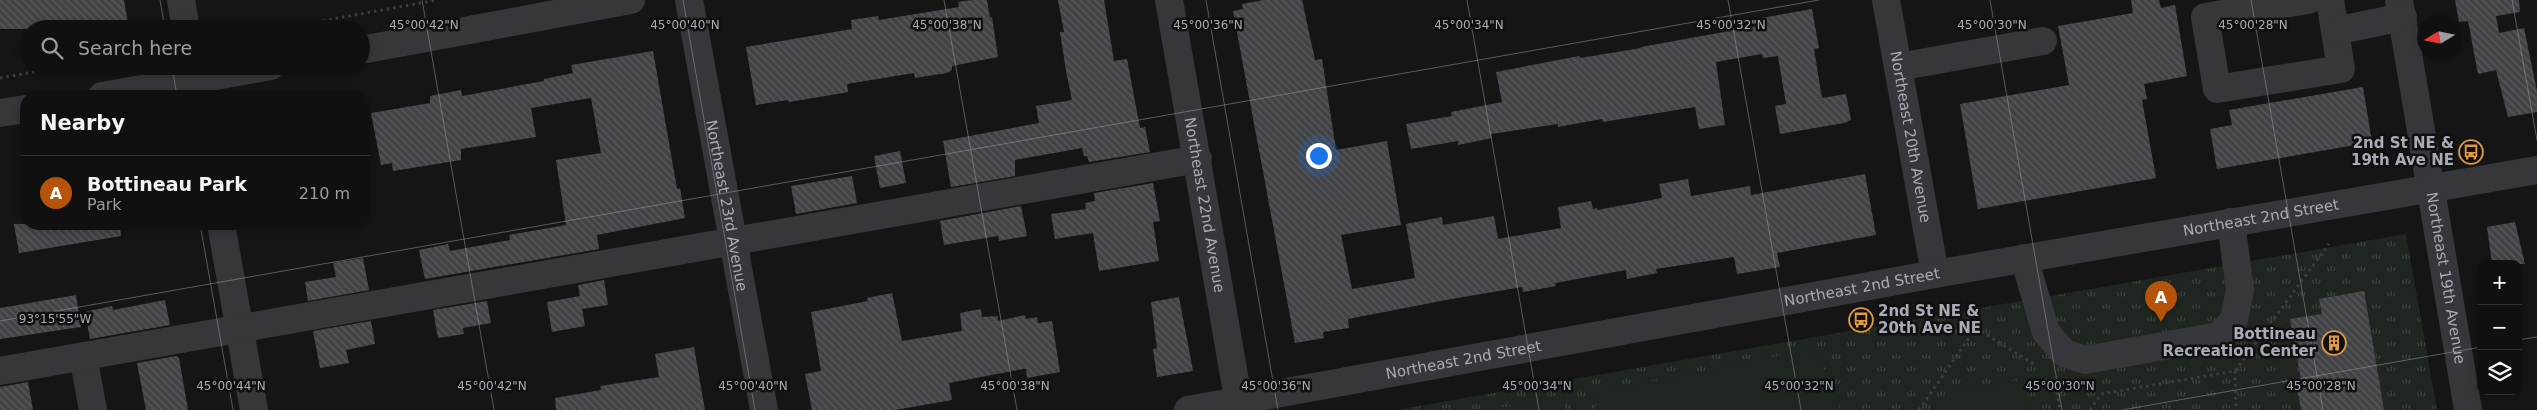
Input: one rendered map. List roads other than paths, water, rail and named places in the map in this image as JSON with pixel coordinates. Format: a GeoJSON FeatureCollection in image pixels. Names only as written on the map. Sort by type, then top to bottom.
{"type":"FeatureCollection","features":[{"type":"Feature","properties":{"kind":"street"},"geometry":{"type":"LineString","coordinates":[[181,0],[184,20]]}},
{"type":"Feature","properties":{"kind":"street"},"geometry":{"type":"LineString","coordinates":[[370,48],[631,0]]}},
{"type":"Feature","properties":{"kind":"street","name":"Northeast 23rd Avenue"},"geometry":{"type":"LineString","coordinates":[[689,0],[764,410]]}},
{"type":"Feature","properties":{"kind":"street","name":"Northeast 22nd Avenue"},"geometry":{"type":"LineString","coordinates":[[1169,0],[1240,405]]}},
{"type":"Feature","properties":{"kind":"street","name":"Northeast 20th Avenue"},"geometry":{"type":"LineString","coordinates":[[1886,0],[1935,274]]}},
{"type":"Feature","properties":{"kind":"street"},"geometry":{"type":"LineString","coordinates":[[2308,0],[2205,16],[2217,89],[2341,69],[2330,0]]}},
{"type":"Feature","properties":{"kind":"street"},"geometry":{"type":"LineString","coordinates":[[2334,31],[2401,9]]}},
{"type":"Feature","properties":{"kind":"street","name":"Northeast 19th Avenue"},"geometry":{"type":"LineString","coordinates":[[2401,9],[2468,410]]}},
{"type":"Feature","properties":{"kind":"street"},"geometry":{"type":"LineString","coordinates":[[1898,67],[2043,41]]}},
{"type":"Feature","properties":{"kind":"street"},"geometry":{"type":"LineString","coordinates":[[139,90],[225,75]]}},
{"type":"Feature","properties":{"kind":"street"},"geometry":{"type":"LineString","coordinates":[[0,114],[20,110]]}},
{"type":"Feature","properties":{"kind":"street"},"geometry":{"type":"LineString","coordinates":[[0,371],[239,327],[1198,159]]}},
{"type":"Feature","properties":{"kind":"street","name":"Northeast 2nd Street"},"geometry":{"type":"LineString","coordinates":[[1188,410],[1240,405],[1935,274],[2537,170]]}},
{"type":"Feature","properties":{"kind":"street"},"geometry":{"type":"LineString","coordinates":[[2024,258],[2046,332],[2064,353],[2085,360],[2220,336],[2234,320],[2240,290],[2231,222]]}},
{"type":"Feature","properties":{"kind":"street"},"geometry":{"type":"LineString","coordinates":[[222,230],[254,410]]}},
{"type":"Feature","properties":{"kind":"street"},"geometry":{"type":"LineString","coordinates":[[83,356],[93,410]]}},
{"type":"Feature","properties":{"kind":"place","name":"2nd St NE & 19th Ave NE"},"geometry":{"type":"Point","coordinates":[2471,152]}},
{"type":"Feature","properties":{"kind":"place","name":"2nd St NE & 20th Ave NE"},"geometry":{"type":"Point","coordinates":[1861,320]}},
{"type":"Feature","properties":{"kind":"place","name":"Bottineau Park"},"geometry":{"type":"Point","coordinates":[2161,322]}},
{"type":"Feature","properties":{"kind":"place","name":"Bottineau Recreation Center"},"geometry":{"type":"Point","coordinates":[2334,343]}}]}
